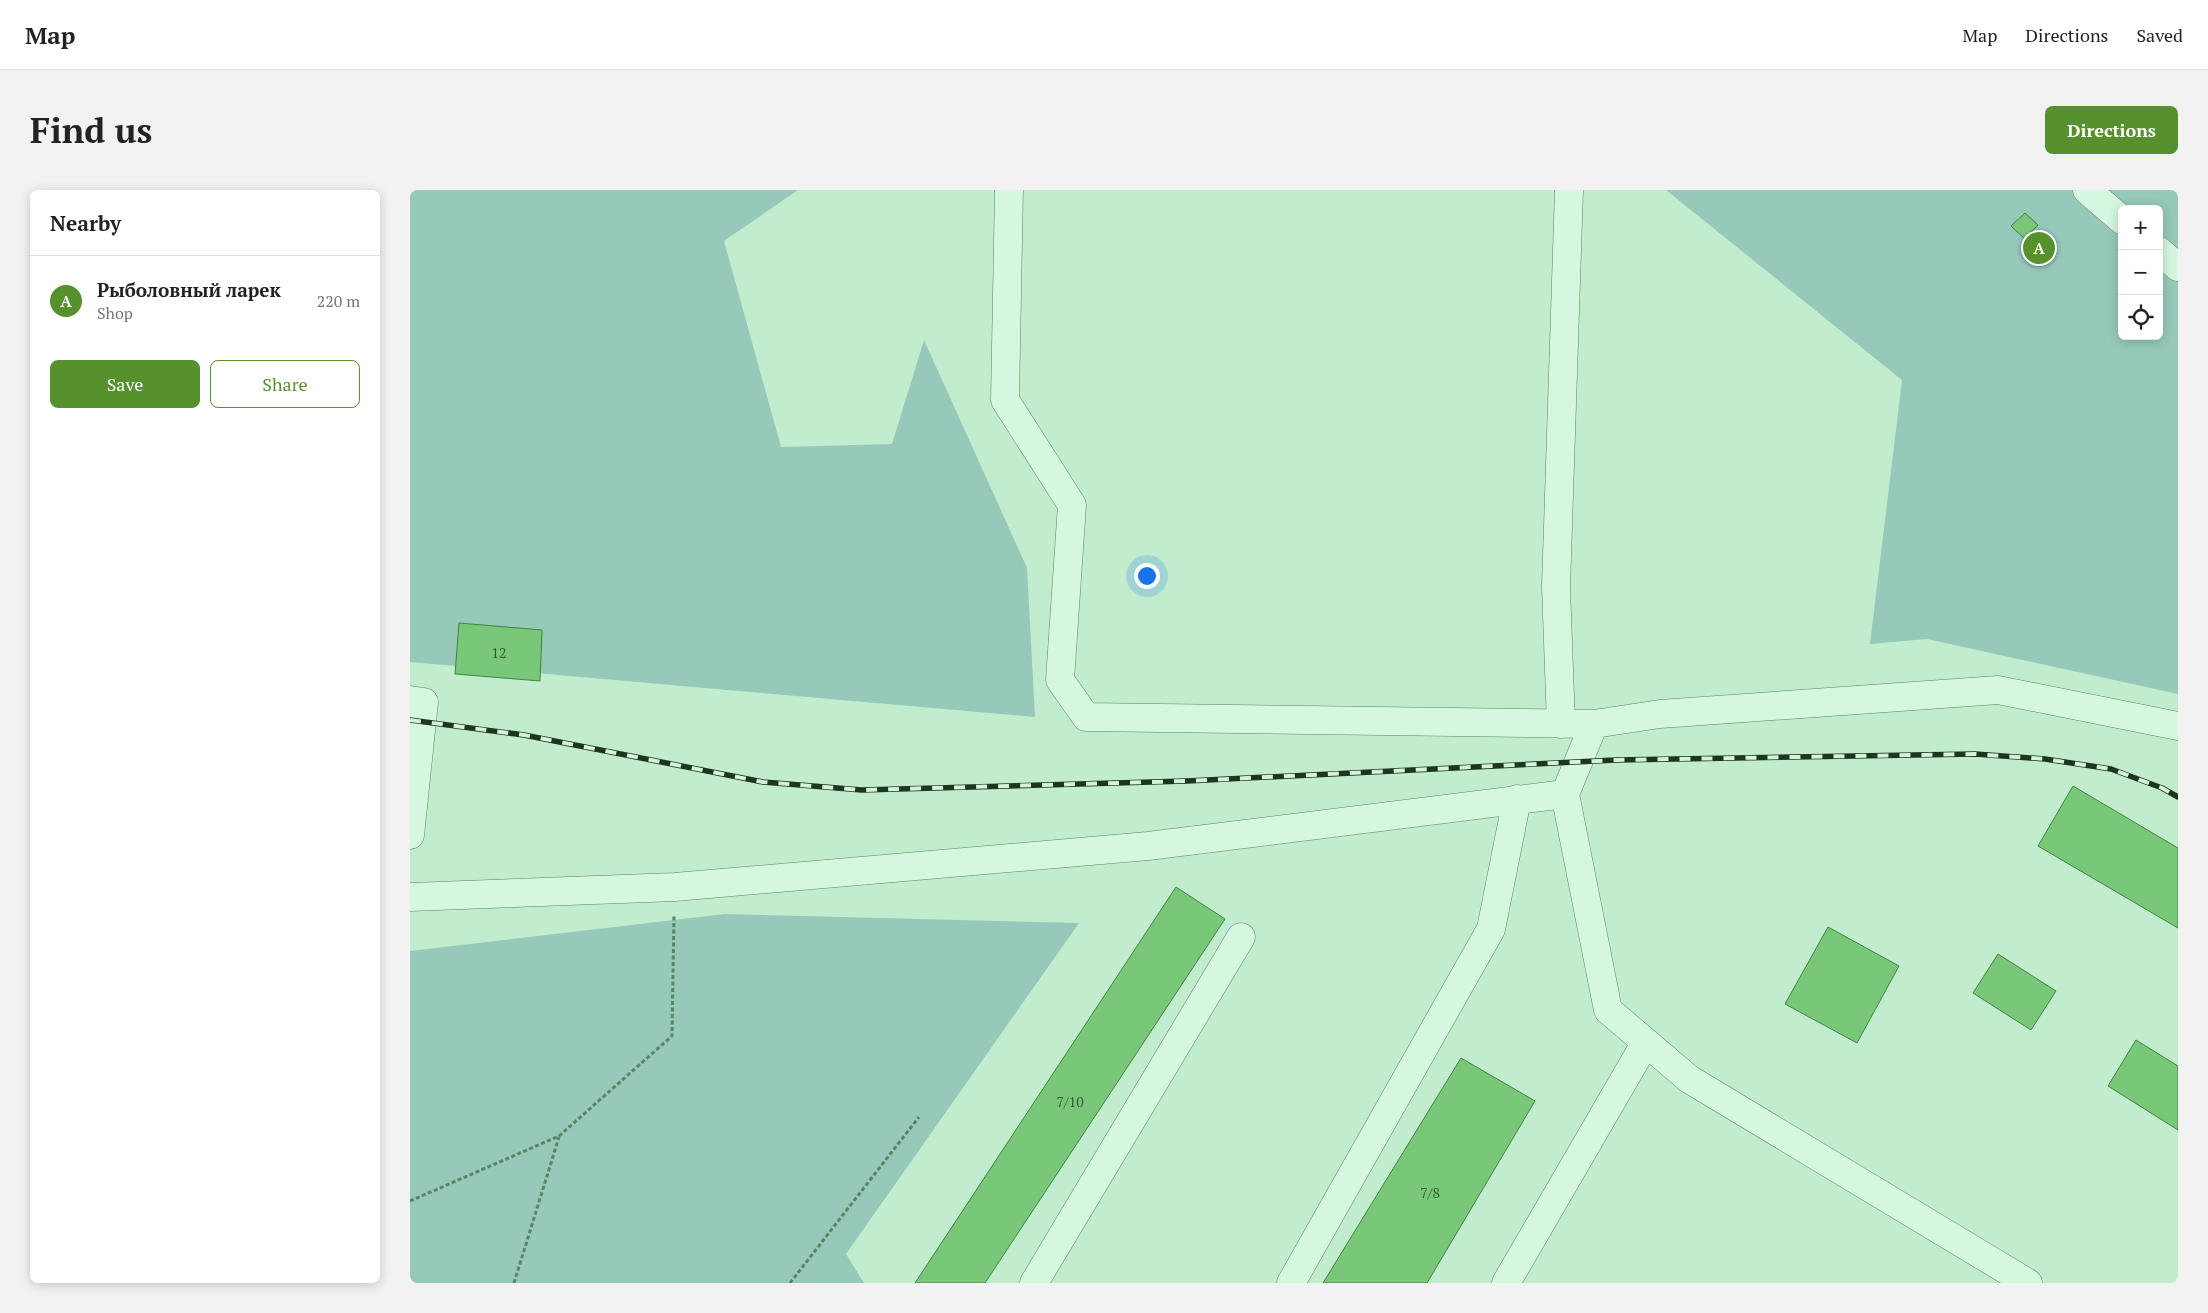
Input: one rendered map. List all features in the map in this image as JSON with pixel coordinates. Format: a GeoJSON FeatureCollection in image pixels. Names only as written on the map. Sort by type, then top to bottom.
{"type":"FeatureCollection","features":[{"type":"Feature","properties":{"kind":"lane"},"geometry":{"type":"LineString","coordinates":[[1009,190],[1005,400],[1072,505],[1060,680],[1086,717],[1594,724],[1660,714],[1998,690],[2177,723]]}},
{"type":"Feature","properties":{"kind":"lane"},"geometry":{"type":"LineString","coordinates":[[1561,724],[1556,587],[1569,190]]}},
{"type":"Feature","properties":{"kind":"lane"},"geometry":{"type":"LineString","coordinates":[[2087,190],[2118,217]]}},
{"type":"Feature","properties":{"kind":"lane"},"geometry":{"type":"LineString","coordinates":[[2163,254],[2178,267]]}},
{"type":"Feature","properties":{"kind":"lane"},"geometry":{"type":"LineString","coordinates":[[410,700],[424,702],[410,835]]}},
{"type":"Feature","properties":{"kind":"lane"},"geometry":{"type":"LineString","coordinates":[[1594,724],[1565,794],[1608,1010],[1689,1079],[2028,1283]]}},
{"type":"Feature","properties":{"kind":"lane"},"geometry":{"type":"LineString","coordinates":[[410,897],[675,887],[1148,846],[1565,794]]}},
{"type":"Feature","properties":{"kind":"lane"},"geometry":{"type":"LineString","coordinates":[[1291,1283],[1491,929],[1517,799]]}},
{"type":"Feature","properties":{"kind":"lane"},"geometry":{"type":"LineString","coordinates":[[1034,1283],[1241,937]]}},
{"type":"Feature","properties":{"kind":"lane"},"geometry":{"type":"LineString","coordinates":[[1506,1283],[1646,1042]]}},
{"type":"Feature","properties":{"kind":"path"},"geometry":{"type":"LineString","coordinates":[[410,1201],[559,1136],[672,1036],[675,887]]}},
{"type":"Feature","properties":{"kind":"path"},"geometry":{"type":"LineString","coordinates":[[790,1283],[919,1117]]}},
{"type":"Feature","properties":{"kind":"path"},"geometry":{"type":"LineString","coordinates":[[514,1283],[559,1136]]}},
{"type":"Feature","properties":{"kind":"shaded area"},"geometry":{"type":"Polygon","coordinates":[[[410,190],[798,190],[724,241],[781,447],[892,444],[924,340],[1027,568],[1035,717],[410,662],[410,190]]]}},
{"type":"Feature","properties":{"kind":"shaded area"},"geometry":{"type":"Polygon","coordinates":[[[1666,190],[2178,190],[2178,694],[1927,639],[1870,644],[1902,380],[1666,190]]]}},
{"type":"Feature","properties":{"kind":"shaded area"},"geometry":{"type":"Polygon","coordinates":[[[725,914],[1079,923],[846,1254],[864,1283],[410,1283],[410,951],[725,914]]]}},
{"type":"Feature","properties":{"kind":"building"},"geometry":{"type":"Polygon","coordinates":[[[2025,213],[2038,225],[2025,239],[2011,226],[2025,213]]]}},
{"type":"Feature","properties":{"kind":"building"},"geometry":{"type":"Polygon","coordinates":[[[2043,233],[2053,244],[2034,262],[2024,252],[2043,233]]]}},
{"type":"Feature","properties":{"kind":"building"},"geometry":{"type":"Polygon","coordinates":[[[459,623],[542,630],[540,681],[455,674],[459,623]]]}},
{"type":"Feature","properties":{"kind":"building"},"geometry":{"type":"Polygon","coordinates":[[[2073,786],[2178,848],[2178,928],[2038,846],[2073,786]]]}},
{"type":"Feature","properties":{"kind":"building"},"geometry":{"type":"Polygon","coordinates":[[[1176,887],[1225,919],[985,1283],[915,1283],[1176,887]]]}},
{"type":"Feature","properties":{"kind":"building"},"geometry":{"type":"Polygon","coordinates":[[[1828,927],[1899,966],[1857,1043],[1785,1004],[1828,927]]]}},
{"type":"Feature","properties":{"kind":"building"},"geometry":{"type":"Polygon","coordinates":[[[1998,954],[2056,991],[2031,1030],[1973,993],[1998,954]]]}},
{"type":"Feature","properties":{"kind":"building"},"geometry":{"type":"Polygon","coordinates":[[[2136,1040],[2178,1066],[2178,1130],[2108,1086],[2136,1040]]]}},
{"type":"Feature","properties":{"kind":"building"},"geometry":{"type":"Polygon","coordinates":[[[1461,1058],[1535,1101],[1427,1283],[1323,1283],[1461,1058]]]}},
{"type":"Feature","properties":{"kind":"railway"},"geometry":{"type":"LineString","coordinates":[[410,720],[524,735],[763,782],[862,790],[1187,781],[1616,760],[1975,754],[2045,759],[2111,769],[2162,788],[2178,797]]}},
{"type":"Feature","properties":{"kind":"place","name":"Рыболовный ларек"},"geometry":{"type":"Point","coordinates":[2039,248]}}]}
